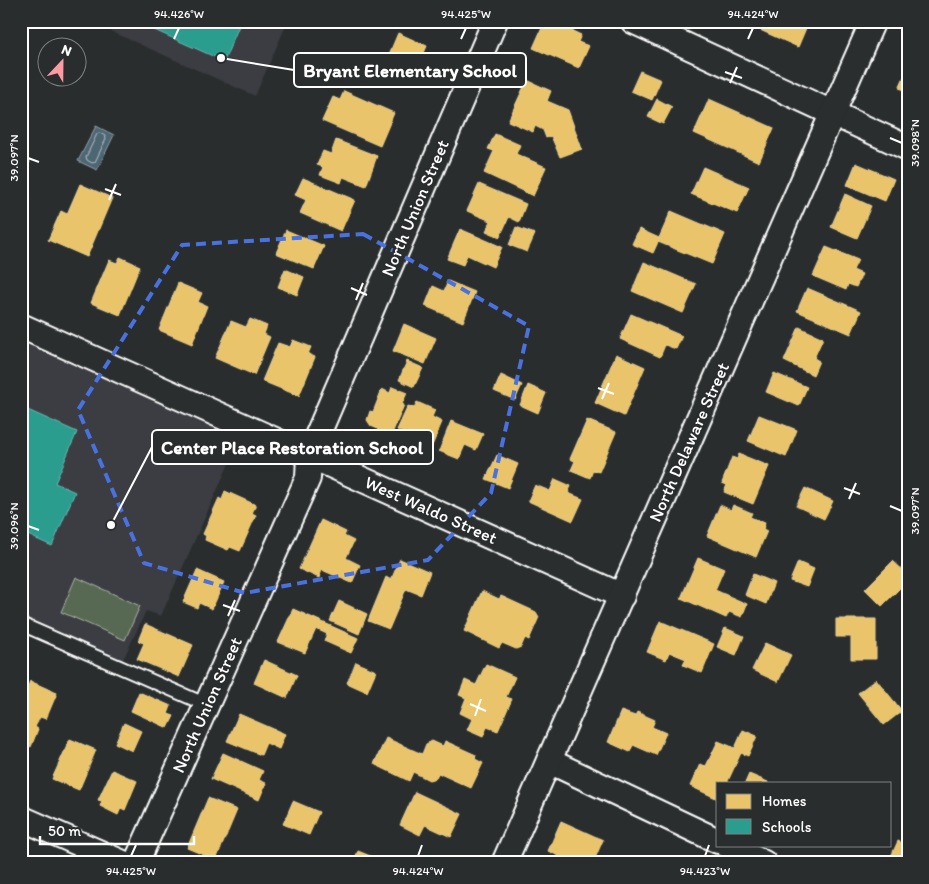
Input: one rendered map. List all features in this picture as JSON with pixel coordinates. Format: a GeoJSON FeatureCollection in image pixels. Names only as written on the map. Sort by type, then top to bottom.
{"type":"FeatureCollection","features":[{"type":"Feature","properties":{"kind":"street","name":"North Union Street"},"geometry":{"type":"LineString","coordinates":[[136,863],[308,478],[309,455],[495,21]]}},
{"type":"Feature","properties":{"kind":"street"},"geometry":{"type":"LineString","coordinates":[[633,21],[908,148]]}},
{"type":"Feature","properties":{"kind":"street","name":"North Delaware Street"},"geometry":{"type":"LineString","coordinates":[[504,863],[873,21]]}},
{"type":"Feature","properties":{"kind":"street","name":"West Waldo Street"},"geometry":{"type":"LineString","coordinates":[[21,326],[622,596]]}},
{"type":"Feature","properties":{"kind":"street"},"geometry":{"type":"LineString","coordinates":[[549,761],[716,840]]}},
{"type":"Feature","properties":{"kind":"street"},"geometry":{"type":"LineString","coordinates":[[21,818],[123,863]]}},
{"type":"Feature","properties":{"kind":"street"},"geometry":{"type":"LineString","coordinates":[[729,846],[764,863]]}},
{"type":"Feature","properties":{"kind":"lane"},"geometry":{"type":"LineString","coordinates":[[21,624],[207,705]]}},
{"type":"Feature","properties":{"kind":"highlighted area"},"geometry":{"type":"Polygon","coordinates":[[[363,234],[529,326],[491,493],[428,560],[245,593],[144,563],[78,410],[182,245],[363,234]]]}},
{"type":"Feature","properties":{"kind":"shaded area"},"geometry":{"type":"Polygon","coordinates":[[[88,21],[288,21],[255,96],[88,21]]]}},
{"type":"Feature","properties":{"kind":"shaded area"},"geometry":{"type":"Polygon","coordinates":[[[21,341],[240,439],[161,616],[146,611],[122,662],[21,618],[21,341]]]}},
{"type":"Feature","properties":{"kind":"green space"},"geometry":{"type":"Polygon","coordinates":[[[76,577],[140,606],[125,640],[61,612],[76,577]]]}},
{"type":"Feature","properties":{"kind":"water"},"geometry":{"type":"Polygon","coordinates":[[[96,126],[114,135],[97,170],[78,161],[96,126]]]}},
{"type":"Feature","properties":{"kind":"building: Homes"},"geometry":{"type":"Polygon","coordinates":[[[545,21],[551,21],[581,35],[578,42],[589,46],[579,68],[533,48],[545,21]]]}},
{"type":"Feature","properties":{"kind":"building: Homes"},"geometry":{"type":"Polygon","coordinates":[[[740,21],[809,21],[798,47],[740,21]]]}},
{"type":"Feature","properties":{"kind":"building: Homes"},"geometry":{"type":"Polygon","coordinates":[[[398,33],[427,46],[411,83],[382,71],[398,33]]]}},
{"type":"Feature","properties":{"kind":"building: Homes"},"geometry":{"type":"Polygon","coordinates":[[[908,68],[908,91],[899,88],[908,68]]]}},
{"type":"Feature","properties":{"kind":"building: Homes"},"geometry":{"type":"Polygon","coordinates":[[[640,71],[661,80],[652,100],[631,91],[640,71]]]}},
{"type":"Feature","properties":{"kind":"building: Homes"},"geometry":{"type":"Polygon","coordinates":[[[527,80],[551,91],[547,101],[568,110],[582,149],[560,157],[551,136],[546,138],[543,130],[535,126],[533,132],[508,121],[527,80]]]}},
{"type":"Feature","properties":{"kind":"building: Homes"},"geometry":{"type":"Polygon","coordinates":[[[344,91],[394,113],[380,146],[322,121],[333,97],[340,100],[344,91]]]}},
{"type":"Feature","properties":{"kind":"building: Homes"},"geometry":{"type":"Polygon","coordinates":[[[657,99],[672,107],[663,124],[648,117],[657,99]]]}},
{"type":"Feature","properties":{"kind":"building: Homes"},"geometry":{"type":"Polygon","coordinates":[[[709,99],[774,128],[759,162],[694,133],[709,99]]]}},
{"type":"Feature","properties":{"kind":"building: Homes"},"geometry":{"type":"Polygon","coordinates":[[[495,134],[520,145],[516,154],[546,167],[533,196],[484,173],[494,151],[488,149],[495,134]]]}},
{"type":"Feature","properties":{"kind":"building: Homes"},"geometry":{"type":"Polygon","coordinates":[[[336,140],[377,156],[366,186],[343,177],[341,183],[320,175],[323,167],[317,165],[323,151],[331,154],[336,140]]]}},
{"type":"Feature","properties":{"kind":"building: Homes"},"geometry":{"type":"Polygon","coordinates":[[[21,157],[30,161],[21,182],[21,157]]]}},
{"type":"Feature","properties":{"kind":"building: Homes"},"geometry":{"type":"Polygon","coordinates":[[[856,163],[894,179],[885,201],[847,185],[856,163]]]}},
{"type":"Feature","properties":{"kind":"building: Homes"},"geometry":{"type":"Polygon","coordinates":[[[703,167],[749,187],[737,213],[691,194],[703,167]]]}},
{"type":"Feature","properties":{"kind":"building: Homes"},"geometry":{"type":"Polygon","coordinates":[[[303,178],[355,200],[341,231],[300,213],[306,200],[295,195],[303,178]]]}},
{"type":"Feature","properties":{"kind":"building: Homes"},"geometry":{"type":"Polygon","coordinates":[[[80,184],[112,198],[87,257],[48,240],[61,211],[67,214],[80,184]]]}},
{"type":"Feature","properties":{"kind":"building: Homes"},"geometry":{"type":"Polygon","coordinates":[[[479,184],[526,204],[519,222],[509,217],[500,237],[486,231],[491,221],[467,211],[479,184]]]}},
{"type":"Feature","properties":{"kind":"building: Homes"},"geometry":{"type":"Polygon","coordinates":[[[845,194],[871,206],[857,238],[831,227],[845,194]]]}},
{"type":"Feature","properties":{"kind":"building: Homes"},"geometry":{"type":"Polygon","coordinates":[[[21,196],[30,199],[21,219],[21,196]]]}},
{"type":"Feature","properties":{"kind":"building: Homes"},"geometry":{"type":"Polygon","coordinates":[[[671,211],[725,234],[712,264],[658,242],[653,253],[632,244],[639,229],[659,238],[671,211]]]}},
{"type":"Feature","properties":{"kind":"building: Homes"},"geometry":{"type":"Polygon","coordinates":[[[516,227],[535,234],[527,252],[509,245],[516,227]]]}},
{"type":"Feature","properties":{"kind":"building: Homes"},"geometry":{"type":"Polygon","coordinates":[[[460,229],[502,247],[493,267],[467,255],[463,265],[447,259],[460,229]]]}},
{"type":"Feature","properties":{"kind":"building: Homes"},"geometry":{"type":"Polygon","coordinates":[[[286,230],[324,246],[314,269],[276,253],[286,230]]]}},
{"type":"Feature","properties":{"kind":"building: Homes"},"geometry":{"type":"Polygon","coordinates":[[[826,247],[858,260],[853,270],[862,274],[856,287],[848,284],[846,290],[813,276],[826,247]]]}},
{"type":"Feature","properties":{"kind":"building: Homes"},"geometry":{"type":"Polygon","coordinates":[[[120,257],[140,266],[120,315],[91,303],[109,260],[117,263],[120,257]]]}},
{"type":"Feature","properties":{"kind":"building: Homes"},"geometry":{"type":"Polygon","coordinates":[[[644,262],[696,284],[683,313],[632,291],[644,262]]]}},
{"type":"Feature","properties":{"kind":"building: Homes"},"geometry":{"type":"Polygon","coordinates":[[[285,269],[304,277],[297,295],[278,287],[285,269]]]}},
{"type":"Feature","properties":{"kind":"building: Homes"},"geometry":{"type":"Polygon","coordinates":[[[448,281],[475,292],[463,322],[425,306],[433,286],[444,291],[448,281]]]}},
{"type":"Feature","properties":{"kind":"building: Homes"},"geometry":{"type":"Polygon","coordinates":[[[178,283],[202,293],[198,302],[207,306],[192,344],[159,330],[178,283]]]}},
{"type":"Feature","properties":{"kind":"building: Homes"},"geometry":{"type":"Polygon","coordinates":[[[807,288],[861,311],[851,334],[797,311],[807,288]]]}},
{"type":"Feature","properties":{"kind":"building: Homes"},"geometry":{"type":"Polygon","coordinates":[[[631,314],[682,336],[676,349],[665,345],[660,357],[620,339],[631,314]]]}},
{"type":"Feature","properties":{"kind":"building: Homes"},"geometry":{"type":"Polygon","coordinates":[[[250,319],[267,326],[264,334],[270,337],[254,375],[215,358],[231,321],[246,327],[250,319]]]}},
{"type":"Feature","properties":{"kind":"building: Homes"},"geometry":{"type":"Polygon","coordinates":[[[404,324],[436,338],[425,364],[393,351],[404,324]]]}},
{"type":"Feature","properties":{"kind":"building: Homes"},"geometry":{"type":"Polygon","coordinates":[[[799,327],[823,338],[814,358],[819,361],[813,375],[784,361],[799,327]]]}},
{"type":"Feature","properties":{"kind":"building: Homes"},"geometry":{"type":"Polygon","coordinates":[[[293,340],[311,347],[308,354],[315,357],[299,396],[262,381],[278,343],[290,347],[293,340]]]}},
{"type":"Feature","properties":{"kind":"building: Homes"},"geometry":{"type":"Polygon","coordinates":[[[616,354],[645,367],[624,416],[595,403],[616,354]]]}},
{"type":"Feature","properties":{"kind":"building: Homes"},"geometry":{"type":"Polygon","coordinates":[[[407,361],[423,368],[414,387],[399,380],[407,361]]]}},
{"type":"Feature","properties":{"kind":"building: Homes"},"geometry":{"type":"Polygon","coordinates":[[[774,373],[807,387],[799,406],[766,392],[774,373]]]}},
{"type":"Feature","properties":{"kind":"building: Homes"},"geometry":{"type":"Polygon","coordinates":[[[501,375],[522,385],[515,400],[494,391],[501,375]]]}},
{"type":"Feature","properties":{"kind":"building: Homes"},"geometry":{"type":"Polygon","coordinates":[[[528,385],[546,393],[538,413],[520,405],[528,385]]]}},
{"type":"Feature","properties":{"kind":"building: Homes"},"geometry":{"type":"Polygon","coordinates":[[[392,387],[407,393],[391,436],[377,431],[378,429],[371,426],[367,420],[370,411],[373,412],[382,389],[390,393],[392,387]]]}},
{"type":"Feature","properties":{"kind":"building: Homes"},"geometry":{"type":"Polygon","coordinates":[[[417,402],[435,410],[432,417],[442,422],[429,453],[411,445],[415,438],[397,430],[408,406],[414,408],[417,402]]]}},
{"type":"Feature","properties":{"kind":"building: Homes"},"geometry":{"type":"Polygon","coordinates":[[[759,415],[797,430],[786,457],[748,441],[759,415]]]}},
{"type":"Feature","properties":{"kind":"building: Homes"},"geometry":{"type":"Polygon","coordinates":[[[587,420],[616,432],[599,472],[593,470],[590,478],[571,470],[575,461],[570,459],[587,420]]]}},
{"type":"Feature","properties":{"kind":"building: Homes"},"geometry":{"type":"Polygon","coordinates":[[[451,421],[483,434],[476,450],[465,445],[459,459],[439,451],[451,421]]]}},
{"type":"Feature","properties":{"kind":"building: Homes"},"geometry":{"type":"Polygon","coordinates":[[[739,454],[769,466],[753,504],[724,492],[727,485],[722,483],[732,457],[737,459],[739,454]]]}},
{"type":"Feature","properties":{"kind":"building: Homes"},"geometry":{"type":"Polygon","coordinates":[[[497,455],[518,464],[508,488],[486,479],[497,455]]]}},
{"type":"Feature","properties":{"kind":"building: Homes"},"geometry":{"type":"Polygon","coordinates":[[[555,479],[571,486],[568,493],[583,499],[573,521],[528,501],[535,485],[550,491],[555,479]]]}},
{"type":"Feature","properties":{"kind":"building: Homes"},"geometry":{"type":"Polygon","coordinates":[[[805,488],[833,501],[824,519],[796,506],[805,488]]]}},
{"type":"Feature","properties":{"kind":"building: Homes"},"geometry":{"type":"Polygon","coordinates":[[[225,491],[256,505],[252,513],[256,515],[240,551],[230,547],[228,550],[205,540],[206,536],[203,534],[219,498],[222,500],[225,491]]]}},
{"type":"Feature","properties":{"kind":"building: Homes"},"geometry":{"type":"Polygon","coordinates":[[[720,505],[731,510],[733,505],[752,513],[750,517],[765,523],[763,529],[767,531],[756,557],[707,536],[720,505]]]}},
{"type":"Feature","properties":{"kind":"building: Homes"},"geometry":{"type":"Polygon","coordinates":[[[321,520],[346,532],[344,536],[354,541],[346,558],[360,565],[352,583],[322,570],[319,578],[299,569],[321,520]]]}},
{"type":"Feature","properties":{"kind":"building: Homes"},"geometry":{"type":"Polygon","coordinates":[[[698,558],[724,569],[715,590],[747,604],[742,617],[729,612],[726,618],[681,598],[698,558]]]}},
{"type":"Feature","properties":{"kind":"building: Homes"},"geometry":{"type":"Polygon","coordinates":[[[400,559],[430,572],[421,595],[406,589],[389,629],[368,621],[386,577],[391,580],[400,559]]]}},
{"type":"Feature","properties":{"kind":"building: Homes"},"geometry":{"type":"Polygon","coordinates":[[[893,561],[908,575],[908,580],[882,606],[865,589],[893,561]]]}},
{"type":"Feature","properties":{"kind":"building: Homes"},"geometry":{"type":"Polygon","coordinates":[[[798,562],[814,569],[807,587],[790,581],[798,562]]]}},
{"type":"Feature","properties":{"kind":"building: Homes"},"geometry":{"type":"Polygon","coordinates":[[[197,570],[224,582],[212,609],[199,603],[197,608],[183,602],[197,570]]]}},
{"type":"Feature","properties":{"kind":"building: Homes"},"geometry":{"type":"Polygon","coordinates":[[[753,574],[774,583],[766,604],[745,595],[753,574]]]}},
{"type":"Feature","properties":{"kind":"building: Homes"},"geometry":{"type":"Polygon","coordinates":[[[482,591],[499,599],[501,596],[536,612],[539,617],[529,640],[525,638],[521,647],[516,649],[502,643],[499,648],[464,631],[482,591]]]}},
{"type":"Feature","properties":{"kind":"building: Homes"},"geometry":{"type":"Polygon","coordinates":[[[339,601],[367,614],[359,634],[330,621],[339,601]]]}},
{"type":"Feature","properties":{"kind":"building: Homes"},"geometry":{"type":"Polygon","coordinates":[[[293,609],[358,638],[351,653],[324,641],[327,634],[316,629],[305,653],[278,642],[293,609]]]}},
{"type":"Feature","properties":{"kind":"building: Homes"},"geometry":{"type":"Polygon","coordinates":[[[836,619],[876,619],[876,659],[851,659],[851,637],[836,637],[836,619]]]}},
{"type":"Feature","properties":{"kind":"building: Homes"},"geometry":{"type":"Polygon","coordinates":[[[660,621],[714,644],[702,673],[683,665],[686,659],[669,652],[666,660],[647,652],[660,621]]]}},
{"type":"Feature","properties":{"kind":"building: Homes"},"geometry":{"type":"Polygon","coordinates":[[[145,624],[193,645],[179,677],[137,659],[144,643],[138,641],[145,624]]]}},
{"type":"Feature","properties":{"kind":"building: Homes"},"geometry":{"type":"Polygon","coordinates":[[[725,628],[744,636],[736,655],[717,647],[725,628]]]}},
{"type":"Feature","properties":{"kind":"building: Homes"},"geometry":{"type":"Polygon","coordinates":[[[765,643],[791,655],[778,682],[752,670],[765,643]]]}},
{"type":"Feature","properties":{"kind":"building: Homes"},"geometry":{"type":"Polygon","coordinates":[[[264,660],[297,675],[287,698],[254,683],[264,660]]]}},
{"type":"Feature","properties":{"kind":"building: Homes"},"geometry":{"type":"Polygon","coordinates":[[[356,662],[376,671],[367,692],[347,683],[356,662]]]}},
{"type":"Feature","properties":{"kind":"building: Homes"},"geometry":{"type":"Polygon","coordinates":[[[486,664],[515,677],[506,697],[512,699],[498,731],[487,727],[483,737],[467,730],[472,719],[460,713],[466,698],[459,695],[465,680],[476,685],[486,664]]]}},
{"type":"Feature","properties":{"kind":"building: Homes"},"geometry":{"type":"Polygon","coordinates":[[[876,679],[902,711],[884,725],[858,693],[876,679]]]}},
{"type":"Feature","properties":{"kind":"building: Homes"},"geometry":{"type":"Polygon","coordinates":[[[30,681],[57,693],[46,719],[40,717],[35,727],[38,729],[31,747],[27,745],[22,757],[21,701],[30,681]]]}},
{"type":"Feature","properties":{"kind":"building: Homes"},"geometry":{"type":"Polygon","coordinates":[[[139,692],[171,706],[168,714],[174,716],[168,728],[131,711],[139,692]]]}},
{"type":"Feature","properties":{"kind":"building: Homes"},"geometry":{"type":"Polygon","coordinates":[[[621,711],[635,716],[637,712],[655,720],[652,727],[666,733],[656,755],[633,745],[630,752],[608,742],[621,711]]]}},
{"type":"Feature","properties":{"kind":"building: Homes"},"geometry":{"type":"Polygon","coordinates":[[[239,714],[285,734],[279,749],[266,743],[261,755],[227,741],[239,714]]]}},
{"type":"Feature","properties":{"kind":"building: Homes"},"geometry":{"type":"Polygon","coordinates":[[[124,723],[141,731],[132,751],[115,743],[124,723]]]}},
{"type":"Feature","properties":{"kind":"building: Homes"},"geometry":{"type":"Polygon","coordinates":[[[743,730],[757,736],[748,756],[741,753],[727,782],[716,782],[716,798],[690,786],[700,764],[706,766],[718,741],[735,748],[743,730]]]}},
{"type":"Feature","properties":{"kind":"building: Homes"},"geometry":{"type":"Polygon","coordinates":[[[386,738],[422,754],[426,744],[432,741],[443,746],[445,741],[476,755],[475,759],[483,763],[471,788],[438,773],[436,778],[429,780],[413,772],[409,781],[374,764],[386,738]]]}},
{"type":"Feature","properties":{"kind":"building: Homes"},"geometry":{"type":"Polygon","coordinates":[[[70,739],[96,750],[79,790],[52,779],[70,739]]]}},
{"type":"Feature","properties":{"kind":"building: Homes"},"geometry":{"type":"Polygon","coordinates":[[[223,753],[263,771],[259,780],[266,783],[259,800],[211,779],[223,753]]]}},
{"type":"Feature","properties":{"kind":"building: Homes"},"geometry":{"type":"Polygon","coordinates":[[[112,770],[137,781],[125,810],[121,808],[118,815],[100,806],[102,801],[98,800],[112,770]]]}},
{"type":"Feature","properties":{"kind":"building: Homes"},"geometry":{"type":"Polygon","coordinates":[[[749,774],[768,782],[745,782],[749,774]]]}},
{"type":"Feature","properties":{"kind":"building: Homes"},"geometry":{"type":"Polygon","coordinates":[[[415,792],[462,814],[451,837],[425,825],[420,835],[400,825],[415,792]]]}},
{"type":"Feature","properties":{"kind":"building: Homes"},"geometry":{"type":"Polygon","coordinates":[[[208,798],[237,810],[216,860],[187,848],[208,798]]]}},
{"type":"Feature","properties":{"kind":"building: Homes"},"geometry":{"type":"Polygon","coordinates":[[[293,801],[319,812],[309,835],[283,824],[293,801]]]}},
{"type":"Feature","properties":{"kind":"building: Homes"},"geometry":{"type":"Polygon","coordinates":[[[561,821],[603,840],[593,863],[574,863],[548,851],[561,821]]]}},
{"type":"Feature","properties":{"kind":"building: Homes"},"geometry":{"type":"Polygon","coordinates":[[[898,841],[908,845],[908,863],[888,863],[898,841]]]}},
{"type":"Feature","properties":{"kind":"building: Homes"},"geometry":{"type":"Polygon","coordinates":[[[358,851],[380,860],[379,863],[353,863],[358,851]]]}},
{"type":"Feature","properties":{"kind":"building: Schools"},"geometry":{"type":"Polygon","coordinates":[[[134,21],[241,21],[224,61],[134,21]]]}},
{"type":"Feature","properties":{"kind":"building: Schools"},"geometry":{"type":"Polygon","coordinates":[[[21,407],[77,432],[55,483],[75,492],[52,546],[21,532],[21,407]]]}},
{"type":"Feature","properties":{"kind":"place","name":"Bryant Elementary School"},"geometry":{"type":"Point","coordinates":[221,58]}},
{"type":"Feature","properties":{"kind":"place","name":"Center Place Restoration School"},"geometry":{"type":"Point","coordinates":[111,525]}}]}
